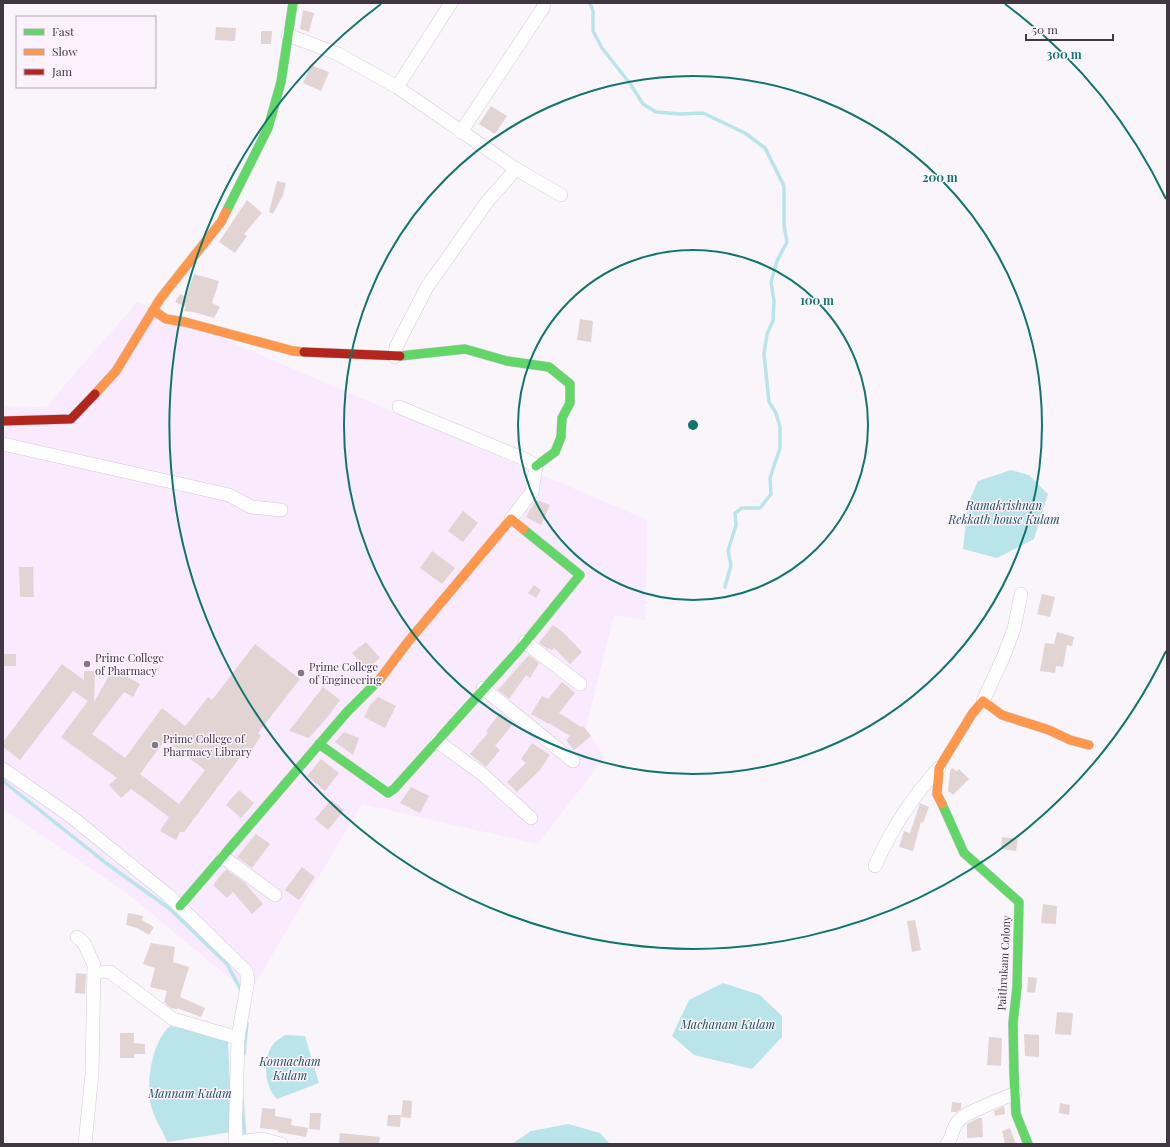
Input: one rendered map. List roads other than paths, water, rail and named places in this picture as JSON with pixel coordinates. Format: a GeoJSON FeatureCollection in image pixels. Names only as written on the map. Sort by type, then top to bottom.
{"type":"FeatureCollection","features":[{"type":"Feature","properties":{"kind":"street"},"geometry":{"type":"LineString","coordinates":[[3,421],[71,419],[116,371],[153,310],[221,222],[268,128],[281,82],[293,3]]}},
{"type":"Feature","properties":{"kind":"street"},"geometry":{"type":"LineString","coordinates":[[397,87],[451,3]]}},
{"type":"Feature","properties":{"kind":"street"},"geometry":{"type":"LineString","coordinates":[[461,132],[543,8],[544,3]]}},
{"type":"Feature","properties":{"kind":"street"},"geometry":{"type":"LineString","coordinates":[[288,35],[338,54],[397,87],[516,169],[561,196]]}},
{"type":"Feature","properties":{"kind":"street"},"geometry":{"type":"LineString","coordinates":[[395,358],[396,347],[427,287],[487,202],[516,169]]}},
{"type":"Feature","properties":{"kind":"street"},"geometry":{"type":"LineString","coordinates":[[153,310],[166,319],[185,322],[293,351],[395,358],[465,349],[508,361],[549,367],[570,384],[570,403],[562,418],[561,437],[555,452],[536,466],[532,492],[407,644],[380,680],[347,712],[180,906]]}},
{"type":"Feature","properties":{"kind":"street"},"geometry":{"type":"LineString","coordinates":[[399,407],[522,458],[536,466]]}},
{"type":"Feature","properties":{"kind":"street"},"geometry":{"type":"LineString","coordinates":[[3,444],[229,495],[251,507],[281,510]]}},
{"type":"Feature","properties":{"kind":"street"},"geometry":{"type":"LineString","coordinates":[[319,744],[388,793],[394,789],[525,642],[580,575],[511,519]]}},
{"type":"Feature","properties":{"kind":"street"},"geometry":{"type":"LineString","coordinates":[[1021,594],[1014,629],[1003,658],[983,700],[1002,715],[1049,730],[1070,740],[1089,745]]}},
{"type":"Feature","properties":{"kind":"street"},"geometry":{"type":"LineString","coordinates":[[525,642],[580,684]]}},
{"type":"Feature","properties":{"kind":"street"},"geometry":{"type":"LineString","coordinates":[[484,688],[573,761]]}},
{"type":"Feature","properties":{"kind":"street","name":"Paithrukam Colony"},"geometry":{"type":"LineString","coordinates":[[983,700],[972,714],[939,768],[937,794],[964,853],[1019,902],[1017,987],[1013,1023],[1015,1094],[1016,1114],[1028,1144]]}},
{"type":"Feature","properties":{"kind":"street"},"geometry":{"type":"LineString","coordinates":[[437,741],[482,774],[531,818]]}},
{"type":"Feature","properties":{"kind":"street"},"geometry":{"type":"LineString","coordinates":[[875,866],[888,836],[923,786],[939,768]]}},
{"type":"Feature","properties":{"kind":"street"},"geometry":{"type":"LineString","coordinates":[[3,769],[69,815],[180,906],[246,971],[248,980],[238,1038],[241,1142],[262,1139],[281,1144]]}},
{"type":"Feature","properties":{"kind":"street"},"geometry":{"type":"LineString","coordinates":[[923,786],[937,794]]}},
{"type":"Feature","properties":{"kind":"street"},"geometry":{"type":"LineString","coordinates":[[223,857],[275,895]]}},
{"type":"Feature","properties":{"kind":"street"},"geometry":{"type":"LineString","coordinates":[[77,937],[86,948],[94,965],[92,1074],[86,1144]]}},
{"type":"Feature","properties":{"kind":"street"},"geometry":{"type":"LineString","coordinates":[[94,972],[110,972],[173,1019],[238,1038]]}},
{"type":"Feature","properties":{"kind":"street"},"geometry":{"type":"LineString","coordinates":[[947,1144],[951,1139],[952,1129],[960,1118],[1015,1094]]}},
{"type":"Feature","properties":{"kind":"water","name":"Ramakrishnan Rekkath house Kulam"},"geometry":{"type":"Polygon","coordinates":[[[1011,470],[1029,475],[1048,494],[1034,539],[997,558],[963,549],[968,504],[978,481],[1011,470]]]}},
{"type":"Feature","properties":{"kind":"water","name":"Machanam Kulam"},"geometry":{"type":"Polygon","coordinates":[[[723,983],[760,995],[782,1016],[782,1037],[752,1069],[694,1055],[672,1036],[689,1000],[723,983]]]}},
{"type":"Feature","properties":{"kind":"water","name":"Mannam Kulam"},"geometry":{"type":"Polygon","coordinates":[[[170,1026],[198,1031],[228,1041],[232,1132],[167,1142],[151,1106],[149,1082],[155,1051],[159,1041],[170,1026]]]}},
{"type":"Feature","properties":{"kind":"water","name":"Konnacham Kulam"},"geometry":{"type":"Polygon","coordinates":[[[285,1035],[305,1036],[319,1083],[277,1099],[269,1087],[266,1064],[270,1049],[274,1043],[285,1035]]]}},
{"type":"Feature","properties":{"kind":"water"},"geometry":{"type":"Polygon","coordinates":[[[568,1124],[600,1133],[610,1144],[512,1144],[531,1131],[568,1124]]]}},
{"type":"Feature","properties":{"kind":"waterway"},"geometry":{"type":"LineString","coordinates":[[590,3],[593,11],[593,31],[602,48],[631,85],[643,104],[656,112],[680,114],[703,113],[745,133],[765,148],[784,186],[784,225],[787,242],[777,261],[771,282],[774,301],[773,321],[767,334],[764,354],[769,402],[776,413],[780,427],[780,448],[770,478],[771,494],[760,508],[742,508],[735,513],[736,525],[728,551],[731,565],[725,587]]}},
{"type":"Feature","properties":{"kind":"waterway"},"geometry":{"type":"LineString","coordinates":[[3,781],[106,863],[170,909],[227,964],[242,992]]}},
{"type":"Feature","properties":{"kind":"waterway"},"geometry":{"type":"LineString","coordinates":[[244,1054],[247,1023]]}},
{"type":"Feature","properties":{"kind":"waterway"},"geometry":{"type":"LineString","coordinates":[[242,1098],[245,1138]]}},
{"type":"Feature","properties":{"kind":"place","name":"Prime College of Pharmacy"},"geometry":{"type":"Point","coordinates":[87,664]}},
{"type":"Feature","properties":{"kind":"place","name":"Prime College of Engineering"},"geometry":{"type":"Point","coordinates":[301,673]}},
{"type":"Feature","properties":{"kind":"place","name":"Prime College of Pharmacy Library"},"geometry":{"type":"Point","coordinates":[155,745]}}]}
